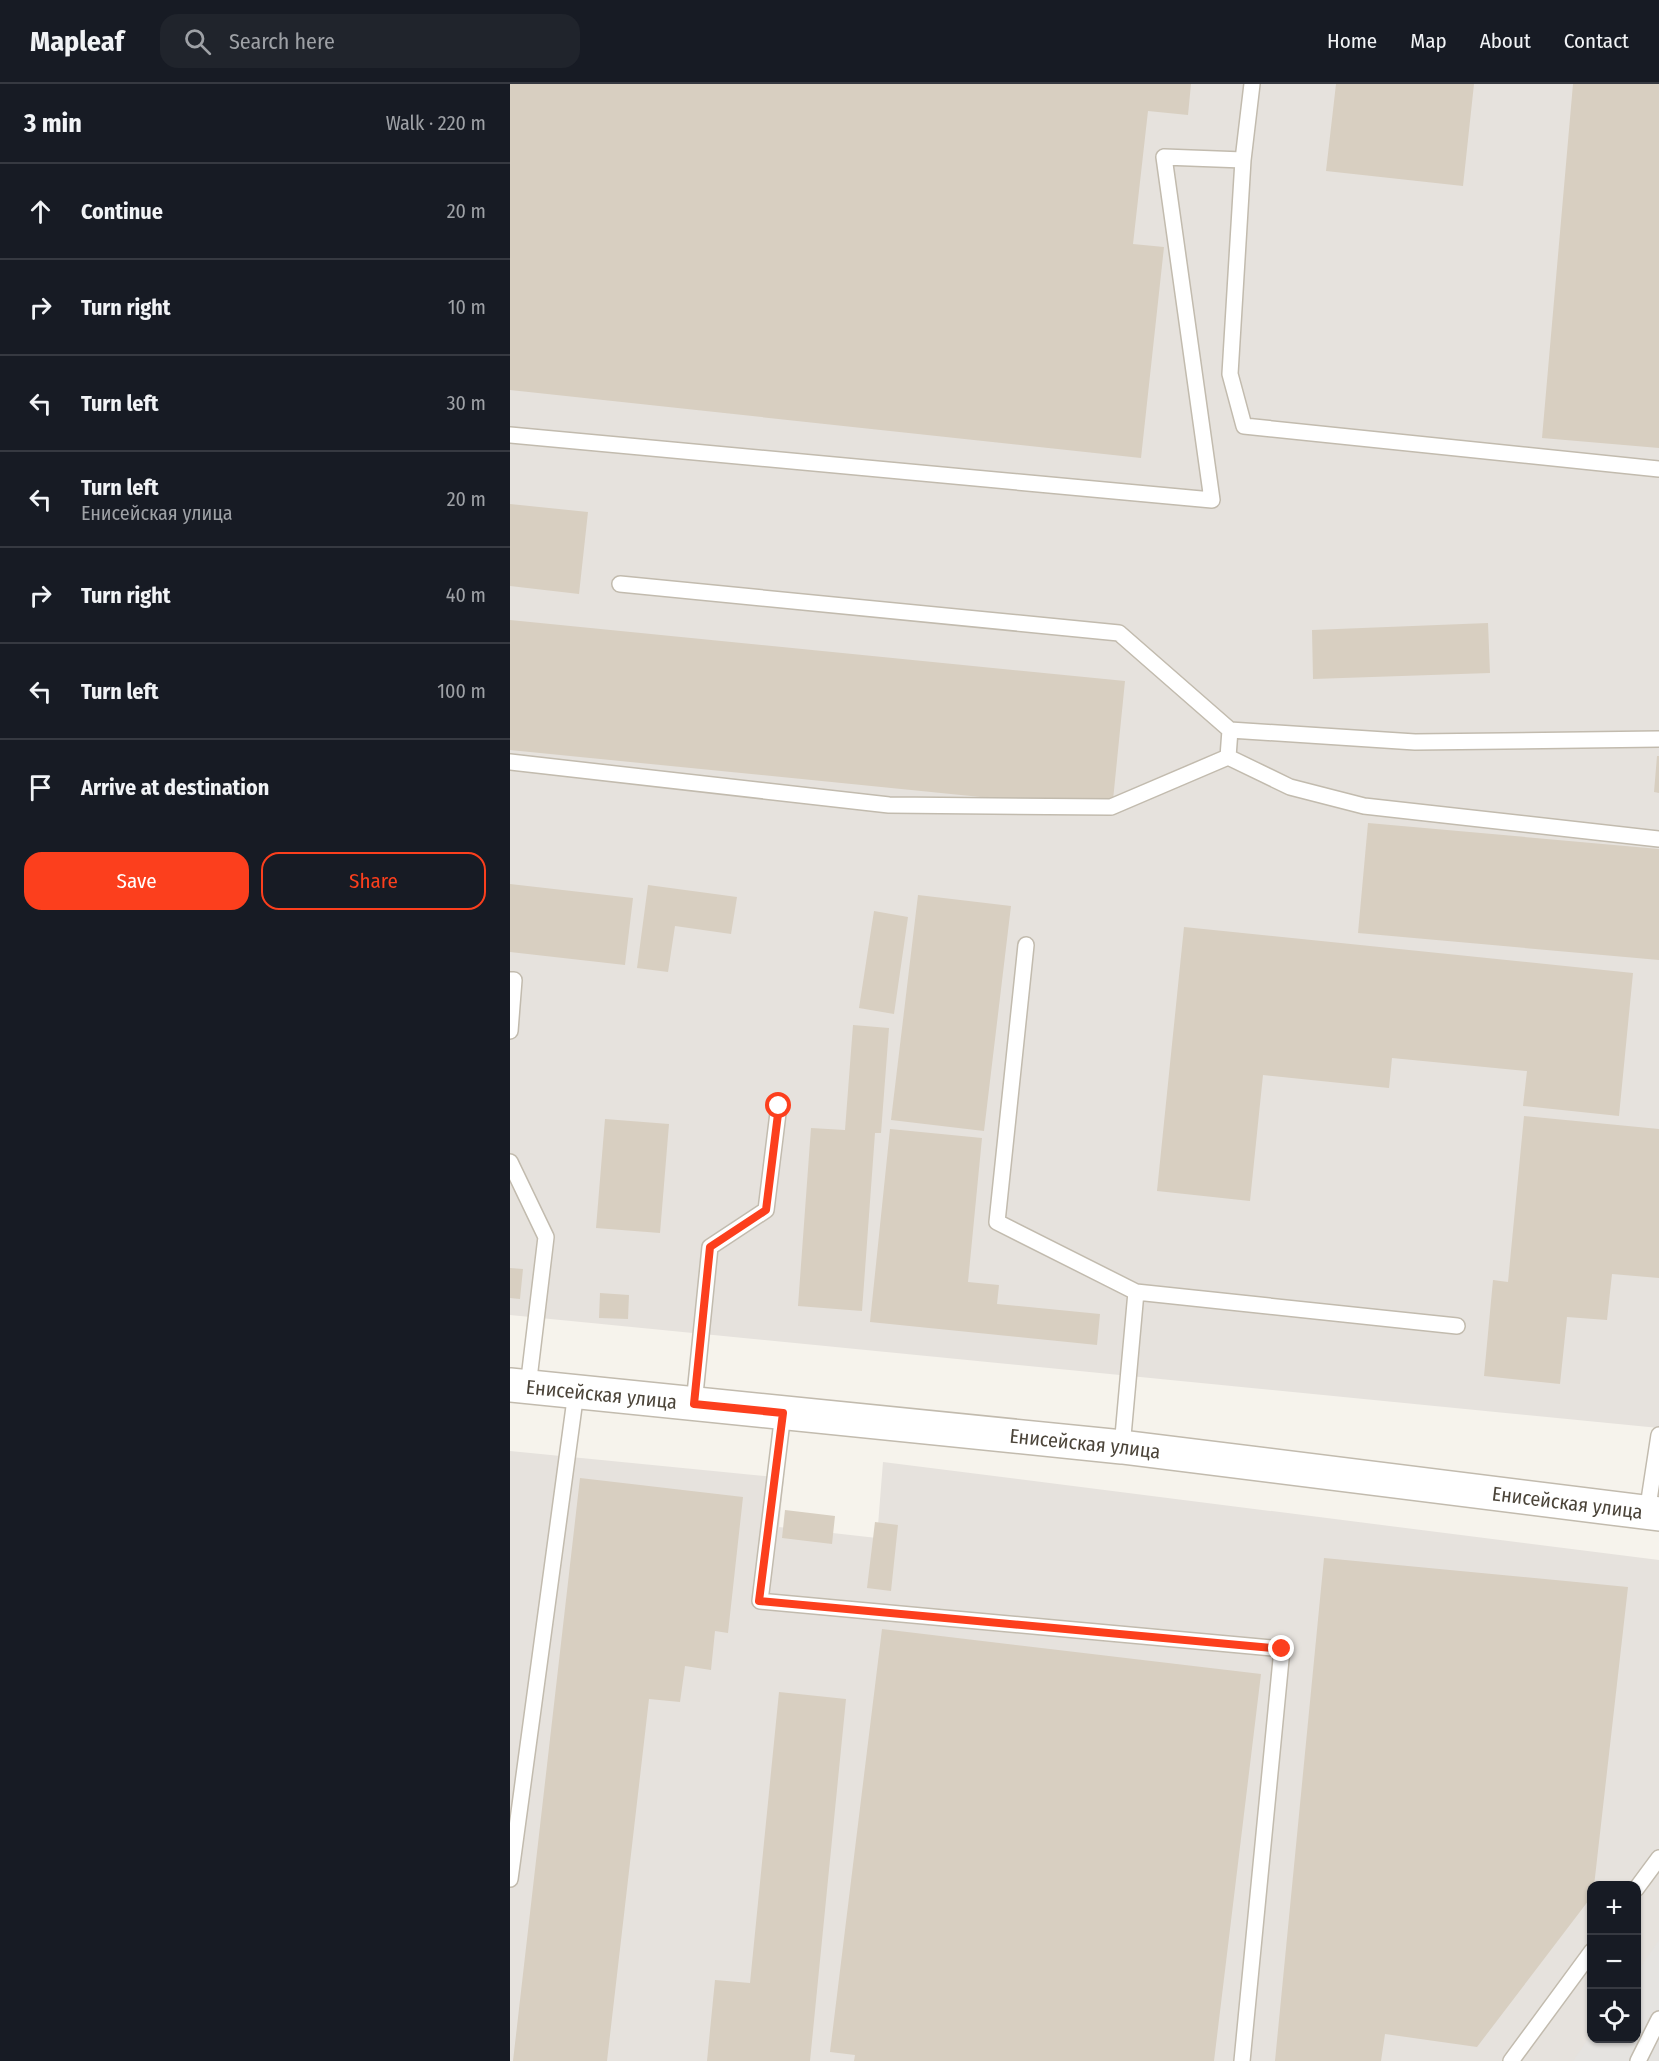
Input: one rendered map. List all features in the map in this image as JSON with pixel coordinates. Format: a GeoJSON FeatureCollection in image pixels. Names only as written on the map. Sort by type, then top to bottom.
{"type":"FeatureCollection","features":[{"type":"Feature","properties":{"kind":"street","name":"Енисейская улица"},"geometry":{"type":"LineString","coordinates":[[519,1386],[1122,1447],[1653,1514]]}},
{"type":"Feature","properties":{"kind":"lane"},"geometry":{"type":"LineString","coordinates":[[1252,84],[1243,160],[1230,374],[1244,426],[1659,469]]}},
{"type":"Feature","properties":{"kind":"lane"},"geometry":{"type":"LineString","coordinates":[[510,435],[1212,500],[1164,157],[1243,160]]}},
{"type":"Feature","properties":{"kind":"lane"},"geometry":{"type":"LineString","coordinates":[[620,584],[1119,633],[1230,730],[1415,742],[1659,739]]}},
{"type":"Feature","properties":{"kind":"lane"},"geometry":{"type":"LineString","coordinates":[[1228,757],[1230,730]]}},
{"type":"Feature","properties":{"kind":"lane"},"geometry":{"type":"LineString","coordinates":[[510,762],[889,805],[1111,807],[1228,757],[1290,787],[1364,806],[1659,839]]}},
{"type":"Feature","properties":{"kind":"lane"},"geometry":{"type":"LineString","coordinates":[[1026,945],[997,1222],[1136,1292],[1457,1326]]}},
{"type":"Feature","properties":{"kind":"lane"},"geometry":{"type":"LineString","coordinates":[[510,980],[514,980],[510,1032]]}},
{"type":"Feature","properties":{"kind":"lane"},"geometry":{"type":"LineString","coordinates":[[694,1404],[710,1247],[766,1210],[779,1106]]}},
{"type":"Feature","properties":{"kind":"lane"},"geometry":{"type":"LineString","coordinates":[[510,1162],[546,1237],[519,1386]]}},
{"type":"Feature","properties":{"kind":"lane"},"geometry":{"type":"LineString","coordinates":[[1122,1447],[1136,1292]]}},
{"type":"Feature","properties":{"kind":"lane"},"geometry":{"type":"LineString","coordinates":[[510,1879],[576,1392]]}},
{"type":"Feature","properties":{"kind":"lane"},"geometry":{"type":"LineString","coordinates":[[783,1413],[759,1601],[1282,1649],[1242,2061]]}},
{"type":"Feature","properties":{"kind":"lane"},"geometry":{"type":"LineString","coordinates":[[1653,1514],[1659,1435]]}},
{"type":"Feature","properties":{"kind":"lane"},"geometry":{"type":"LineString","coordinates":[[1641,1882],[1659,1858]]}},
{"type":"Feature","properties":{"kind":"lane"},"geometry":{"type":"LineString","coordinates":[[1511,2061],[1587,1958]]}},
{"type":"Feature","properties":{"kind":"lane"},"geometry":{"type":"LineString","coordinates":[[1638,2061],[1659,2019]]}},
{"type":"Feature","properties":{"kind":"shaded area"},"geometry":{"type":"Polygon","coordinates":[[[510,84],[1659,84],[1659,1428],[510,1315],[510,84]]]}},
{"type":"Feature","properties":{"kind":"shaded area"},"geometry":{"type":"Polygon","coordinates":[[[510,1451],[784,1478],[779,1527],[877,1538],[883,1462],[1659,1560],[1659,1944],[1641,1973],[1641,1881],[1587,1881],[1587,2043],[1590,2043],[1585,2061],[510,2061],[510,1451]]]}},
{"type":"Feature","properties":{"kind":"shaded area"},"geometry":{"type":"Polygon","coordinates":[[[1659,1940],[1659,2061],[1573,2061],[1587,2041],[1587,2043],[1641,2043],[1641,1966],[1659,1940]]]}},
{"type":"Feature","properties":{"kind":"building"},"geometry":{"type":"Polygon","coordinates":[[[510,84],[1191,84],[1188,115],[1148,111],[1133,244],[1164,247],[1141,458],[510,390],[510,84]]]}},
{"type":"Feature","properties":{"kind":"building"},"geometry":{"type":"Polygon","coordinates":[[[1336,84],[1474,84],[1463,186],[1326,171],[1336,84]]]}},
{"type":"Feature","properties":{"kind":"building"},"geometry":{"type":"Polygon","coordinates":[[[1573,84],[1659,84],[1659,448],[1542,438],[1573,84]]]}},
{"type":"Feature","properties":{"kind":"building"},"geometry":{"type":"Polygon","coordinates":[[[510,504],[588,512],[579,594],[510,586],[510,504]]]}},
{"type":"Feature","properties":{"kind":"building"},"geometry":{"type":"Polygon","coordinates":[[[510,620],[1125,681],[1112,810],[510,750],[510,620]]]}},
{"type":"Feature","properties":{"kind":"building"},"geometry":{"type":"Polygon","coordinates":[[[1488,623],[1490,673],[1313,679],[1312,630],[1488,623]]]}},
{"type":"Feature","properties":{"kind":"building"},"geometry":{"type":"Polygon","coordinates":[[[1657,756],[1659,756],[1659,793],[1654,792],[1657,756]]]}},
{"type":"Feature","properties":{"kind":"building"},"geometry":{"type":"Polygon","coordinates":[[[1368,823],[1659,849],[1659,960],[1358,933],[1368,823]]]}},
{"type":"Feature","properties":{"kind":"building"},"geometry":{"type":"Polygon","coordinates":[[[510,884],[633,898],[625,965],[510,952],[510,884]]]}},
{"type":"Feature","properties":{"kind":"building"},"geometry":{"type":"Polygon","coordinates":[[[648,885],[737,897],[731,934],[675,926],[668,972],[637,968],[648,885]]]}},
{"type":"Feature","properties":{"kind":"building"},"geometry":{"type":"Polygon","coordinates":[[[918,895],[1011,906],[984,1131],[891,1120],[918,895]]]}},
{"type":"Feature","properties":{"kind":"building"},"geometry":{"type":"Polygon","coordinates":[[[874,911],[908,917],[894,1014],[859,1008],[874,911]]]}},
{"type":"Feature","properties":{"kind":"building"},"geometry":{"type":"Polygon","coordinates":[[[1184,927],[1633,973],[1619,1116],[1523,1106],[1527,1071],[1392,1058],[1389,1088],[1263,1075],[1250,1201],[1157,1191],[1184,927]]]}},
{"type":"Feature","properties":{"kind":"building"},"geometry":{"type":"Polygon","coordinates":[[[853,1025],[889,1028],[881,1133],[875,1133],[862,1311],[798,1306],[811,1128],[845,1130],[853,1025]]]}},
{"type":"Feature","properties":{"kind":"building"},"geometry":{"type":"Polygon","coordinates":[[[1524,1116],[1659,1129],[1659,1278],[1612,1274],[1607,1320],[1567,1317],[1560,1384],[1484,1376],[1493,1280],[1508,1282],[1524,1116]]]}},
{"type":"Feature","properties":{"kind":"building"},"geometry":{"type":"Polygon","coordinates":[[[605,1119],[669,1124],[660,1233],[596,1228],[605,1119]]]}},
{"type":"Feature","properties":{"kind":"building"},"geometry":{"type":"Polygon","coordinates":[[[890,1129],[982,1138],[968,1282],[999,1285],[997,1304],[1100,1314],[1097,1345],[870,1322],[890,1129]]]}},
{"type":"Feature","properties":{"kind":"building"},"geometry":{"type":"Polygon","coordinates":[[[510,1268],[523,1269],[520,1299],[510,1298],[510,1268]]]}},
{"type":"Feature","properties":{"kind":"building"},"geometry":{"type":"Polygon","coordinates":[[[600,1293],[629,1295],[628,1319],[599,1318],[600,1293]]]}},
{"type":"Feature","properties":{"kind":"building"},"geometry":{"type":"Polygon","coordinates":[[[580,1478],[743,1497],[728,1633],[715,1631],[711,1670],[685,1666],[680,1702],[649,1699],[607,2061],[513,2061],[580,1478]]]}},
{"type":"Feature","properties":{"kind":"building"},"geometry":{"type":"Polygon","coordinates":[[[785,1510],[835,1516],[832,1544],[782,1538],[785,1510]]]}},
{"type":"Feature","properties":{"kind":"building"},"geometry":{"type":"Polygon","coordinates":[[[875,1522],[898,1525],[891,1591],[867,1588],[875,1522]]]}},
{"type":"Feature","properties":{"kind":"building"},"geometry":{"type":"Polygon","coordinates":[[[1324,1558],[1628,1587],[1595,1881],[1587,1881],[1587,1903],[1477,2047],[1385,2034],[1381,2061],[1275,2061],[1324,1558]]]}},
{"type":"Feature","properties":{"kind":"building"},"geometry":{"type":"Polygon","coordinates":[[[882,1629],[1261,1674],[1214,2061],[854,2061],[855,2055],[830,2052],[882,1629]]]}},
{"type":"Feature","properties":{"kind":"building"},"geometry":{"type":"Polygon","coordinates":[[[779,1692],[846,1699],[810,2061],[707,2061],[715,1980],[750,1983],[779,1692]]]}},
{"type":"Feature","properties":{"kind":"route"},"geometry":{"type":"LineString","coordinates":[[779,1106],[766,1210],[710,1247],[694,1404],[783,1413],[759,1601],[1282,1649]]}}]}
